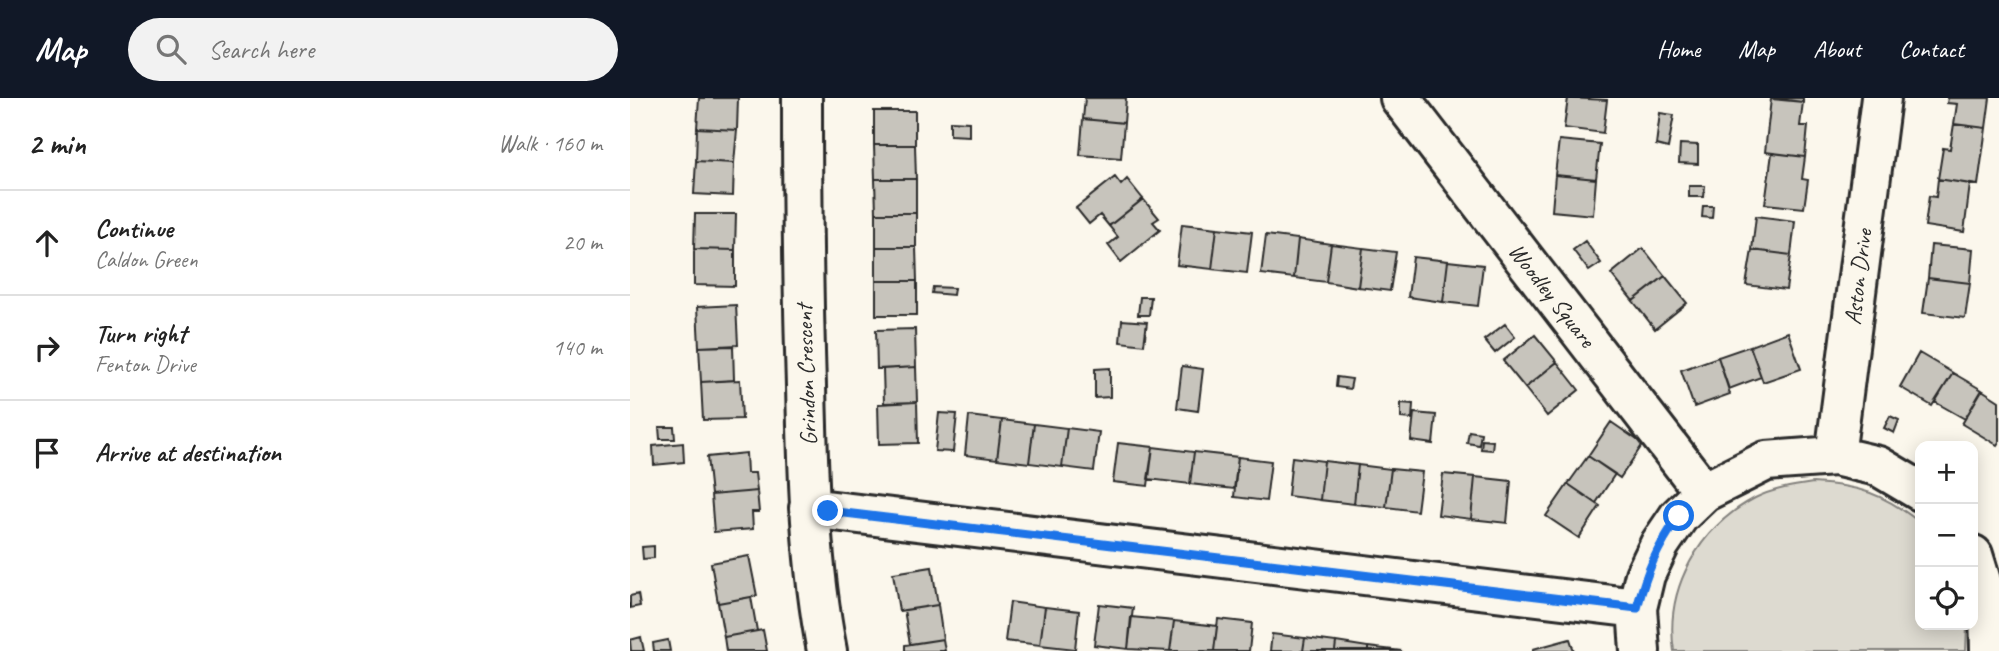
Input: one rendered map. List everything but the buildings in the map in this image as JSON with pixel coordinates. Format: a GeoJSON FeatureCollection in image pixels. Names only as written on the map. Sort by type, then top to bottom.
{"type":"FeatureCollection","features":[{"type":"Feature","properties":{"kind":"street","name":"Grindon Crescent"},"geometry":{"type":"LineString","coordinates":[[802,98],[809,508],[827,651]]}},
{"type":"Feature","properties":{"kind":"street","name":"Woodley Square"},"geometry":{"type":"LineString","coordinates":[[1400,98],[1704,492]]}},
{"type":"Feature","properties":{"kind":"street","name":"Aston Drive"},"geometry":{"type":"LineString","coordinates":[[1835,456],[1881,98]]}},
{"type":"Feature","properties":{"kind":"street"},"geometry":{"type":"LineString","coordinates":[[1640,651],[1637,608],[1645,575],[1660,544],[1679,516],[1704,492],[1766,461],[1835,456],[1878,467],[1915,488]]}},
{"type":"Feature","properties":{"kind":"street"},"geometry":{"type":"LineString","coordinates":[[809,508],[1637,608]]}},
{"type":"Feature","properties":{"kind":"street"},"geometry":{"type":"LineString","coordinates":[[1977,567],[1989,607],[1990,651]]}},
{"type":"Feature","properties":{"kind":"shaded area"},"geometry":{"type":"Polygon","coordinates":[[[1813,483],[1857,489],[1894,504],[1915,519],[1915,630],[1967,630],[1966,651],[1674,651],[1672,628],[1675,605],[1690,562],[1703,543],[1735,510],[1755,498],[1813,483]]]}},
{"type":"Feature","properties":{"kind":"route"},"geometry":{"type":"LineString","coordinates":[[828,511],[1637,608],[1645,575],[1660,544],[1679,516]]}}]}
